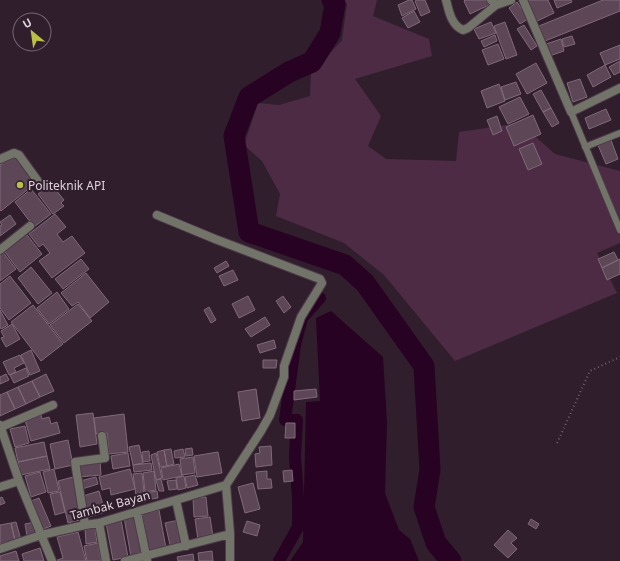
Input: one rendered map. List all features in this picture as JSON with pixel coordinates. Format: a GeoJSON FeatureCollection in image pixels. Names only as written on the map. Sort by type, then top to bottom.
{"type":"FeatureCollection","features":[{"type":"Feature","properties":{"kind":"street"},"geometry":{"type":"LineString","coordinates":[[446,0],[453,22],[458,28],[463,30],[468,28],[493,2],[511,0]]}},
{"type":"Feature","properties":{"kind":"street"},"geometry":{"type":"LineString","coordinates":[[523,0],[571,112],[620,88]]}},
{"type":"Feature","properties":{"kind":"street"},"geometry":{"type":"LineString","coordinates":[[0,159],[14,153],[18,155],[40,184]]}},
{"type":"Feature","properties":{"kind":"street"},"geometry":{"type":"LineString","coordinates":[[157,215],[320,279],[322,284],[301,317],[284,366],[284,377],[270,415],[226,485],[230,534],[230,561]]}},
{"type":"Feature","properties":{"kind":"street"},"geometry":{"type":"LineString","coordinates":[[0,250],[30,226]]}},
{"type":"Feature","properties":{"kind":"street"},"geometry":{"type":"LineString","coordinates":[[52,561],[19,481],[0,426],[53,405]]}},
{"type":"Feature","properties":{"kind":"street"},"geometry":{"type":"LineString","coordinates":[[85,525],[75,462],[105,458],[102,436]]}},
{"type":"Feature","properties":{"kind":"street"},"geometry":{"type":"LineString","coordinates":[[0,487],[19,481]]}},
{"type":"Feature","properties":{"kind":"street","name":"Tambak Bayan"},"geometry":{"type":"LineString","coordinates":[[0,549],[41,535],[137,512],[226,485]]}},
{"type":"Feature","properties":{"kind":"street"},"geometry":{"type":"LineString","coordinates":[[176,500],[186,546]]}},
{"type":"Feature","properties":{"kind":"street"},"geometry":{"type":"LineString","coordinates":[[137,512],[146,558]]}},
{"type":"Feature","properties":{"kind":"street"},"geometry":{"type":"LineString","coordinates":[[99,522],[106,561]]}},
{"type":"Feature","properties":{"kind":"street"},"geometry":{"type":"LineString","coordinates":[[125,561],[146,558],[230,534]]}},
{"type":"Feature","properties":{"kind":"lane"},"geometry":{"type":"LineString","coordinates":[[571,112],[620,230]]}},
{"type":"Feature","properties":{"kind":"lane"},"geometry":{"type":"LineString","coordinates":[[585,147],[620,133]]}},
{"type":"Feature","properties":{"kind":"path"},"geometry":{"type":"LineString","coordinates":[[557,443],[590,371],[620,357]]}},
{"type":"Feature","properties":{"kind":"shaded area"},"geometry":{"type":"Polygon","coordinates":[[[344,0],[377,0],[373,16],[429,39],[432,56],[355,79],[381,116],[368,146],[386,159],[456,161],[459,132],[520,123],[555,154],[620,171],[620,243],[597,253],[617,293],[455,361],[384,275],[344,243],[276,216],[280,194],[262,161],[244,145],[258,103],[279,105],[310,96],[311,74],[342,40],[347,4],[344,0]]]}},
{"type":"Feature","properties":{"kind":"shaded area"},"geometry":{"type":"Polygon","coordinates":[[[331,311],[383,357],[387,422],[385,493],[399,530],[410,539],[419,561],[290,561],[303,542],[306,402],[320,401],[316,318],[331,311]]]}},
{"type":"Feature","properties":{"kind":"building"},"geometry":{"type":"Polygon","coordinates":[[[412,0],[416,9],[402,16],[398,5],[412,0]]]}},
{"type":"Feature","properties":{"kind":"building"},"geometry":{"type":"Polygon","coordinates":[[[425,0],[430,12],[421,16],[415,1],[425,0]]]}},
{"type":"Feature","properties":{"kind":"building"},"geometry":{"type":"Polygon","coordinates":[[[487,0],[489,5],[470,14],[464,1],[487,0]]]}},
{"type":"Feature","properties":{"kind":"building"},"geometry":{"type":"Polygon","coordinates":[[[527,0],[548,0],[554,13],[535,22],[527,0]]]}},
{"type":"Feature","properties":{"kind":"building"},"geometry":{"type":"Polygon","coordinates":[[[554,0],[571,0],[572,2],[557,8],[554,0]]]}},
{"type":"Feature","properties":{"kind":"building"},"geometry":{"type":"Polygon","coordinates":[[[603,0],[620,0],[620,11],[545,41],[539,26],[603,0]]]}},
{"type":"Feature","properties":{"kind":"building"},"geometry":{"type":"Polygon","coordinates":[[[517,2],[528,19],[520,24],[509,8],[517,2]]]}},
{"type":"Feature","properties":{"kind":"building"},"geometry":{"type":"Polygon","coordinates":[[[414,11],[420,22],[408,28],[402,18],[414,11]]]}},
{"type":"Feature","properties":{"kind":"building"},"geometry":{"type":"Polygon","coordinates":[[[491,22],[496,33],[479,39],[474,29],[491,22]]]}},
{"type":"Feature","properties":{"kind":"building"},"geometry":{"type":"Polygon","coordinates":[[[505,22],[517,55],[506,59],[494,26],[505,22]]]}},
{"type":"Feature","properties":{"kind":"building"},"geometry":{"type":"Polygon","coordinates":[[[524,25],[537,46],[531,50],[517,29],[524,25]]]}},
{"type":"Feature","properties":{"kind":"building"},"geometry":{"type":"Polygon","coordinates":[[[495,35],[497,41],[484,47],[481,41],[495,35]]]}},
{"type":"Feature","properties":{"kind":"building"},"geometry":{"type":"Polygon","coordinates":[[[572,36],[575,44],[564,47],[562,39],[572,36]]]}},
{"type":"Feature","properties":{"kind":"building"},"geometry":{"type":"Polygon","coordinates":[[[561,39],[564,51],[549,56],[543,45],[561,39]]]}},
{"type":"Feature","properties":{"kind":"building"},"geometry":{"type":"Polygon","coordinates":[[[498,44],[504,59],[488,65],[482,50],[498,44]]]}},
{"type":"Feature","properties":{"kind":"building"},"geometry":{"type":"Polygon","coordinates":[[[620,45],[620,59],[605,65],[600,53],[620,45]]]}},
{"type":"Feature","properties":{"kind":"building"},"geometry":{"type":"Polygon","coordinates":[[[620,61],[620,72],[614,75],[609,67],[620,61]]]}},
{"type":"Feature","properties":{"kind":"building"},"geometry":{"type":"Polygon","coordinates":[[[536,63],[547,83],[527,94],[516,74],[536,63]]]}},
{"type":"Feature","properties":{"kind":"building"},"geometry":{"type":"Polygon","coordinates":[[[605,65],[611,77],[593,87],[587,75],[605,65]]]}},
{"type":"Feature","properties":{"kind":"building"},"geometry":{"type":"Polygon","coordinates":[[[580,79],[587,97],[573,102],[567,83],[580,79]]]}},
{"type":"Feature","properties":{"kind":"building"},"geometry":{"type":"Polygon","coordinates":[[[516,82],[521,94],[505,100],[501,87],[516,82]]]}},
{"type":"Feature","properties":{"kind":"building"},"geometry":{"type":"Polygon","coordinates":[[[499,84],[505,101],[487,108],[481,91],[499,84]]]}},
{"type":"Feature","properties":{"kind":"building"},"geometry":{"type":"Polygon","coordinates":[[[541,90],[551,108],[543,112],[533,94],[541,90]]]}},
{"type":"Feature","properties":{"kind":"building"},"geometry":{"type":"Polygon","coordinates":[[[520,97],[529,114],[508,124],[499,107],[520,97]]]}},
{"type":"Feature","properties":{"kind":"building"},"geometry":{"type":"Polygon","coordinates":[[[551,108],[559,123],[552,127],[543,112],[551,108]]]}},
{"type":"Feature","properties":{"kind":"building"},"geometry":{"type":"Polygon","coordinates":[[[606,109],[611,120],[589,129],[585,118],[606,109]]]}},
{"type":"Feature","properties":{"kind":"building"},"geometry":{"type":"Polygon","coordinates":[[[533,115],[541,134],[514,146],[506,127],[533,115]]]}},
{"type":"Feature","properties":{"kind":"building"},"geometry":{"type":"Polygon","coordinates":[[[497,116],[502,131],[493,135],[487,120],[497,116]]]}},
{"type":"Feature","properties":{"kind":"building"},"geometry":{"type":"Polygon","coordinates":[[[611,140],[618,159],[606,164],[598,145],[611,140]]]}},
{"type":"Feature","properties":{"kind":"building"},"geometry":{"type":"Polygon","coordinates":[[[533,143],[542,164],[528,170],[519,149],[533,143]]]}},
{"type":"Feature","properties":{"kind":"building"},"geometry":{"type":"Polygon","coordinates":[[[14,154],[37,182],[1,211],[0,165],[14,154]]]}},
{"type":"Feature","properties":{"kind":"building"},"geometry":{"type":"Polygon","coordinates":[[[51,184],[64,200],[61,203],[64,206],[53,214],[38,194],[51,184]]]}},
{"type":"Feature","properties":{"kind":"building"},"geometry":{"type":"Polygon","coordinates":[[[31,189],[51,214],[34,227],[15,202],[31,189]]]}},
{"type":"Feature","properties":{"kind":"building"},"geometry":{"type":"Polygon","coordinates":[[[55,214],[66,227],[57,234],[63,242],[72,236],[85,253],[52,278],[39,261],[50,253],[43,244],[39,247],[29,234],[55,214]]]}},
{"type":"Feature","properties":{"kind":"building"},"geometry":{"type":"Polygon","coordinates":[[[10,215],[16,224],[0,236],[0,226],[2,225],[0,222],[10,215]]]}},
{"type":"Feature","properties":{"kind":"building"},"geometry":{"type":"Polygon","coordinates":[[[24,231],[42,254],[20,272],[2,248],[24,231]]]}},
{"type":"Feature","properties":{"kind":"building"},"geometry":{"type":"Polygon","coordinates":[[[2,251],[16,269],[0,281],[0,253],[2,251]]]}},
{"type":"Feature","properties":{"kind":"building"},"geometry":{"type":"Polygon","coordinates":[[[614,252],[618,260],[602,268],[598,259],[614,252]]]}},
{"type":"Feature","properties":{"kind":"building"},"geometry":{"type":"Polygon","coordinates":[[[81,259],[89,269],[63,289],[55,279],[81,259]]]}},
{"type":"Feature","properties":{"kind":"building"},"geometry":{"type":"Polygon","coordinates":[[[620,259],[620,274],[607,280],[602,268],[620,259]]]}},
{"type":"Feature","properties":{"kind":"building"},"geometry":{"type":"Polygon","coordinates":[[[226,261],[229,266],[217,273],[214,268],[226,261]]]}},
{"type":"Feature","properties":{"kind":"building"},"geometry":{"type":"Polygon","coordinates":[[[31,267],[52,293],[38,304],[18,278],[31,267]]]}},
{"type":"Feature","properties":{"kind":"building"},"geometry":{"type":"Polygon","coordinates":[[[233,270],[238,280],[224,286],[219,276],[233,270]]]}},
{"type":"Feature","properties":{"kind":"building"},"geometry":{"type":"Polygon","coordinates":[[[86,273],[109,302],[90,318],[78,302],[72,306],[61,293],[86,273]]]}},
{"type":"Feature","properties":{"kind":"building"},"geometry":{"type":"Polygon","coordinates":[[[10,276],[31,303],[9,320],[0,308],[0,284],[10,276]]]}},
{"type":"Feature","properties":{"kind":"building"},"geometry":{"type":"Polygon","coordinates":[[[57,292],[69,309],[49,324],[37,308],[57,292]]]}},
{"type":"Feature","properties":{"kind":"building"},"geometry":{"type":"Polygon","coordinates":[[[248,296],[255,310],[239,318],[232,304],[248,296]]]}},
{"type":"Feature","properties":{"kind":"building"},"geometry":{"type":"Polygon","coordinates":[[[283,296],[291,307],[284,313],[276,301],[283,296]]]}},
{"type":"Feature","properties":{"kind":"building"},"geometry":{"type":"Polygon","coordinates":[[[78,304],[92,321],[64,343],[50,325],[78,304]]]}},
{"type":"Feature","properties":{"kind":"building"},"geometry":{"type":"Polygon","coordinates":[[[33,305],[63,344],[41,361],[11,322],[33,305]]]}},
{"type":"Feature","properties":{"kind":"building"},"geometry":{"type":"Polygon","coordinates":[[[209,307],[216,320],[211,323],[204,310],[209,307]]]}},
{"type":"Feature","properties":{"kind":"building"},"geometry":{"type":"Polygon","coordinates":[[[0,310],[8,325],[1,329],[0,327],[0,310]]]}},
{"type":"Feature","properties":{"kind":"building"},"geometry":{"type":"Polygon","coordinates":[[[265,317],[270,325],[251,337],[245,329],[265,317]]]}},
{"type":"Feature","properties":{"kind":"building"},"geometry":{"type":"Polygon","coordinates":[[[12,324],[20,339],[6,347],[1,338],[4,337],[1,331],[12,324]]]}},
{"type":"Feature","properties":{"kind":"building"},"geometry":{"type":"Polygon","coordinates":[[[274,340],[276,348],[260,353],[257,345],[274,340]]]}},
{"type":"Feature","properties":{"kind":"building"},"geometry":{"type":"Polygon","coordinates":[[[31,350],[40,371],[30,375],[21,355],[31,350]]]}},
{"type":"Feature","properties":{"kind":"building"},"geometry":{"type":"Polygon","coordinates":[[[20,355],[24,363],[14,368],[16,372],[9,375],[3,362],[20,355]]]}},
{"type":"Feature","properties":{"kind":"building"},"geometry":{"type":"Polygon","coordinates":[[[263,360],[277,360],[276,368],[263,368],[263,360]]]}},
{"type":"Feature","properties":{"kind":"building"},"geometry":{"type":"Polygon","coordinates":[[[26,368],[29,376],[14,383],[10,375],[26,368]]]}},
{"type":"Feature","properties":{"kind":"building"},"geometry":{"type":"Polygon","coordinates":[[[6,374],[9,380],[0,384],[0,377],[6,374]]]}},
{"type":"Feature","properties":{"kind":"building"},"geometry":{"type":"Polygon","coordinates":[[[46,374],[54,391],[40,397],[32,381],[46,374]]]}},
{"type":"Feature","properties":{"kind":"building"},"geometry":{"type":"Polygon","coordinates":[[[32,381],[40,397],[26,404],[18,387],[32,381]]]}},
{"type":"Feature","properties":{"kind":"building"},"geometry":{"type":"Polygon","coordinates":[[[18,387],[26,404],[15,409],[7,392],[18,387]]]}},
{"type":"Feature","properties":{"kind":"building"},"geometry":{"type":"Polygon","coordinates":[[[256,389],[260,418],[242,421],[238,392],[256,389]]]}},
{"type":"Feature","properties":{"kind":"building"},"geometry":{"type":"Polygon","coordinates":[[[316,389],[317,397],[294,400],[294,391],[316,389]]]}},
{"type":"Feature","properties":{"kind":"building"},"geometry":{"type":"Polygon","coordinates":[[[7,392],[15,409],[0,416],[0,395],[7,392]]]}},
{"type":"Feature","properties":{"kind":"building"},"geometry":{"type":"Polygon","coordinates":[[[93,413],[97,444],[80,447],[76,415],[93,413]]]}},
{"type":"Feature","properties":{"kind":"building"},"geometry":{"type":"Polygon","coordinates":[[[124,414],[128,452],[109,454],[107,433],[96,434],[94,418],[124,414]]]}},
{"type":"Feature","properties":{"kind":"building"},"geometry":{"type":"Polygon","coordinates":[[[41,415],[42,419],[49,417],[51,424],[57,422],[60,433],[31,441],[25,420],[41,415]]]}},
{"type":"Feature","properties":{"kind":"building"},"geometry":{"type":"Polygon","coordinates":[[[286,423],[295,423],[295,438],[285,438],[286,423]]]}},
{"type":"Feature","properties":{"kind":"building"},"geometry":{"type":"Polygon","coordinates":[[[25,426],[29,443],[15,447],[10,429],[25,426]]]}},
{"type":"Feature","properties":{"kind":"building"},"geometry":{"type":"Polygon","coordinates":[[[68,440],[73,465],[55,469],[50,444],[68,440]]]}},
{"type":"Feature","properties":{"kind":"building"},"geometry":{"type":"Polygon","coordinates":[[[44,442],[47,456],[18,462],[15,448],[44,442]]]}},
{"type":"Feature","properties":{"kind":"building"},"geometry":{"type":"Polygon","coordinates":[[[139,445],[143,463],[133,465],[129,447],[139,445]]]}},
{"type":"Feature","properties":{"kind":"building"},"geometry":{"type":"Polygon","coordinates":[[[271,446],[272,465],[256,467],[255,454],[260,453],[259,447],[271,446]]]}},
{"type":"Feature","properties":{"kind":"building"},"geometry":{"type":"Polygon","coordinates":[[[192,448],[193,455],[186,456],[185,449],[192,448]]]}},
{"type":"Feature","properties":{"kind":"building"},"geometry":{"type":"Polygon","coordinates":[[[171,449],[174,464],[167,466],[164,450],[171,449]]]}},
{"type":"Feature","properties":{"kind":"building"},"geometry":{"type":"Polygon","coordinates":[[[183,449],[185,457],[175,458],[174,451],[183,449]]]}},
{"type":"Feature","properties":{"kind":"building"},"geometry":{"type":"Polygon","coordinates":[[[164,450],[167,466],[160,467],[157,452],[164,450]]]}},
{"type":"Feature","properties":{"kind":"building"},"geometry":{"type":"Polygon","coordinates":[[[149,451],[150,461],[143,462],[142,452],[149,451]]]}},
{"type":"Feature","properties":{"kind":"building"},"geometry":{"type":"Polygon","coordinates":[[[218,452],[222,473],[197,477],[194,456],[218,452]]]}},
{"type":"Feature","properties":{"kind":"building"},"geometry":{"type":"Polygon","coordinates":[[[128,453],[130,466],[113,469],[111,456],[128,453]]]}},
{"type":"Feature","properties":{"kind":"building"},"geometry":{"type":"Polygon","coordinates":[[[156,453],[162,478],[156,480],[151,455],[156,453]]]}},
{"type":"Feature","properties":{"kind":"building"},"geometry":{"type":"Polygon","coordinates":[[[47,456],[50,469],[21,475],[18,462],[47,456]]]}},
{"type":"Feature","properties":{"kind":"building"},"geometry":{"type":"Polygon","coordinates":[[[193,457],[195,473],[182,475],[180,459],[193,457]]]}},
{"type":"Feature","properties":{"kind":"building"},"geometry":{"type":"Polygon","coordinates":[[[100,461],[101,475],[78,477],[78,463],[100,461]]]}},
{"type":"Feature","properties":{"kind":"building"},"geometry":{"type":"Polygon","coordinates":[[[151,463],[152,470],[134,472],[133,465],[151,463]]]}},
{"type":"Feature","properties":{"kind":"building"},"geometry":{"type":"Polygon","coordinates":[[[179,464],[182,476],[163,480],[161,468],[179,464]]]}},
{"type":"Feature","properties":{"kind":"building"},"geometry":{"type":"Polygon","coordinates":[[[54,469],[59,491],[48,493],[43,472],[54,469]]]}},
{"type":"Feature","properties":{"kind":"building"},"geometry":{"type":"Polygon","coordinates":[[[130,469],[135,489],[111,495],[110,488],[102,490],[99,477],[130,469]]]}},
{"type":"Feature","properties":{"kind":"building"},"geometry":{"type":"Polygon","coordinates":[[[292,470],[293,481],[284,482],[283,471],[292,470]]]}},
{"type":"Feature","properties":{"kind":"building"},"geometry":{"type":"Polygon","coordinates":[[[154,471],[156,490],[145,492],[143,473],[154,471]]]}},
{"type":"Feature","properties":{"kind":"building"},"geometry":{"type":"Polygon","coordinates":[[[267,471],[267,479],[271,479],[272,488],[258,489],[256,472],[267,471]]]}},
{"type":"Feature","properties":{"kind":"building"},"geometry":{"type":"Polygon","coordinates":[[[40,472],[46,492],[31,497],[25,476],[40,472]]]}},
{"type":"Feature","properties":{"kind":"building"},"geometry":{"type":"Polygon","coordinates":[[[142,473],[145,502],[137,503],[133,474],[142,473]]]}},
{"type":"Feature","properties":{"kind":"building"},"geometry":{"type":"Polygon","coordinates":[[[195,475],[198,485],[187,488],[185,477],[195,475]]]}},
{"type":"Feature","properties":{"kind":"building"},"geometry":{"type":"Polygon","coordinates":[[[184,476],[186,488],[178,490],[176,478],[184,476]]]}},
{"type":"Feature","properties":{"kind":"building"},"geometry":{"type":"Polygon","coordinates":[[[73,477],[83,519],[68,523],[58,481],[73,477]]]}},
{"type":"Feature","properties":{"kind":"building"},"geometry":{"type":"Polygon","coordinates":[[[96,477],[98,484],[82,489],[80,481],[96,477]]]}},
{"type":"Feature","properties":{"kind":"building"},"geometry":{"type":"Polygon","coordinates":[[[161,479],[164,491],[159,491],[156,480],[161,479]]]}},
{"type":"Feature","properties":{"kind":"building"},"geometry":{"type":"Polygon","coordinates":[[[176,480],[177,489],[169,490],[167,481],[176,480]]]}},
{"type":"Feature","properties":{"kind":"building"},"geometry":{"type":"Polygon","coordinates":[[[253,483],[260,509],[245,513],[238,487],[253,483]]]}},
{"type":"Feature","properties":{"kind":"building"},"geometry":{"type":"Polygon","coordinates":[[[99,491],[105,512],[89,517],[83,496],[99,491]]]}},
{"type":"Feature","properties":{"kind":"building"},"geometry":{"type":"Polygon","coordinates":[[[157,491],[158,498],[145,500],[145,493],[157,491]]]}},
{"type":"Feature","properties":{"kind":"building"},"geometry":{"type":"Polygon","coordinates":[[[60,492],[65,512],[55,515],[50,494],[60,492]]]}},
{"type":"Feature","properties":{"kind":"building"},"geometry":{"type":"Polygon","coordinates":[[[2,497],[5,503],[0,505],[0,498],[2,497]]]}},
{"type":"Feature","properties":{"kind":"building"},"geometry":{"type":"Polygon","coordinates":[[[206,497],[208,516],[194,517],[193,498],[206,497]]]}},
{"type":"Feature","properties":{"kind":"building"},"geometry":{"type":"Polygon","coordinates":[[[39,498],[51,526],[43,529],[31,501],[39,498]]]}},
{"type":"Feature","properties":{"kind":"building"},"geometry":{"type":"Polygon","coordinates":[[[159,510],[166,548],[149,551],[142,514],[159,510]]]}},
{"type":"Feature","properties":{"kind":"building"},"geometry":{"type":"Polygon","coordinates":[[[137,515],[144,555],[131,557],[124,517],[137,515]]]}},
{"type":"Feature","properties":{"kind":"building"},"geometry":{"type":"Polygon","coordinates":[[[210,517],[213,537],[198,540],[195,519],[210,517]]]}},
{"type":"Feature","properties":{"kind":"building"},"geometry":{"type":"Polygon","coordinates":[[[531,519],[539,524],[536,529],[528,524],[531,519]]]}},
{"type":"Feature","properties":{"kind":"building"},"geometry":{"type":"Polygon","coordinates":[[[121,520],[128,557],[113,560],[106,523],[121,520]]]}},
{"type":"Feature","properties":{"kind":"building"},"geometry":{"type":"Polygon","coordinates":[[[179,520],[183,542],[170,545],[165,523],[179,520]]]}},
{"type":"Feature","properties":{"kind":"building"},"geometry":{"type":"Polygon","coordinates":[[[247,521],[260,525],[257,536],[243,532],[247,521]]]}},
{"type":"Feature","properties":{"kind":"building"},"geometry":{"type":"Polygon","coordinates":[[[16,522],[21,540],[15,541],[11,523],[16,522]]]}},
{"type":"Feature","properties":{"kind":"building"},"geometry":{"type":"Polygon","coordinates":[[[35,522],[37,534],[27,536],[25,524],[35,522]]]}},
{"type":"Feature","properties":{"kind":"building"},"geometry":{"type":"Polygon","coordinates":[[[11,523],[15,541],[0,544],[0,525],[11,523]]]}},
{"type":"Feature","properties":{"kind":"building"},"geometry":{"type":"Polygon","coordinates":[[[95,528],[97,542],[86,544],[85,529],[95,528]]]}},
{"type":"Feature","properties":{"kind":"building"},"geometry":{"type":"Polygon","coordinates":[[[508,530],[517,538],[511,543],[517,549],[508,558],[494,545],[508,530]]]}},
{"type":"Feature","properties":{"kind":"building"},"geometry":{"type":"Polygon","coordinates":[[[78,532],[86,561],[55,561],[63,558],[57,537],[78,532]]]}},
{"type":"Feature","properties":{"kind":"building"},"geometry":{"type":"Polygon","coordinates":[[[98,543],[101,561],[87,561],[84,546],[98,543]]]}},
{"type":"Feature","properties":{"kind":"building"},"geometry":{"type":"Polygon","coordinates":[[[40,548],[44,561],[24,561],[22,554],[40,548]]]}},
{"type":"Feature","properties":{"kind":"building"},"geometry":{"type":"Polygon","coordinates":[[[16,551],[19,561],[0,561],[0,556],[16,551]]]}},
{"type":"Feature","properties":{"kind":"building"},"geometry":{"type":"Polygon","coordinates":[[[212,551],[213,561],[199,561],[198,553],[212,551]]]}},
{"type":"Feature","properties":{"kind":"building"},"geometry":{"type":"Polygon","coordinates":[[[193,554],[194,561],[178,561],[177,557],[193,554]]]}},
{"type":"Feature","properties":{"kind":"waterway"},"geometry":{"type":"LineString","coordinates":[[332,0],[335,4],[330,33],[312,62],[289,72],[249,97],[234,136],[249,232],[345,265],[365,283],[424,366],[430,470],[424,507],[436,543],[451,561]]}},
{"type":"Feature","properties":{"kind":"waterway"},"geometry":{"type":"LineString","coordinates":[[279,561],[298,527],[298,498],[295,456],[297,420],[285,420],[295,345],[302,318],[320,298]]}},
{"type":"Feature","properties":{"kind":"place","name":"Politeknik API"},"geometry":{"type":"Point","coordinates":[20,185]}}]}
